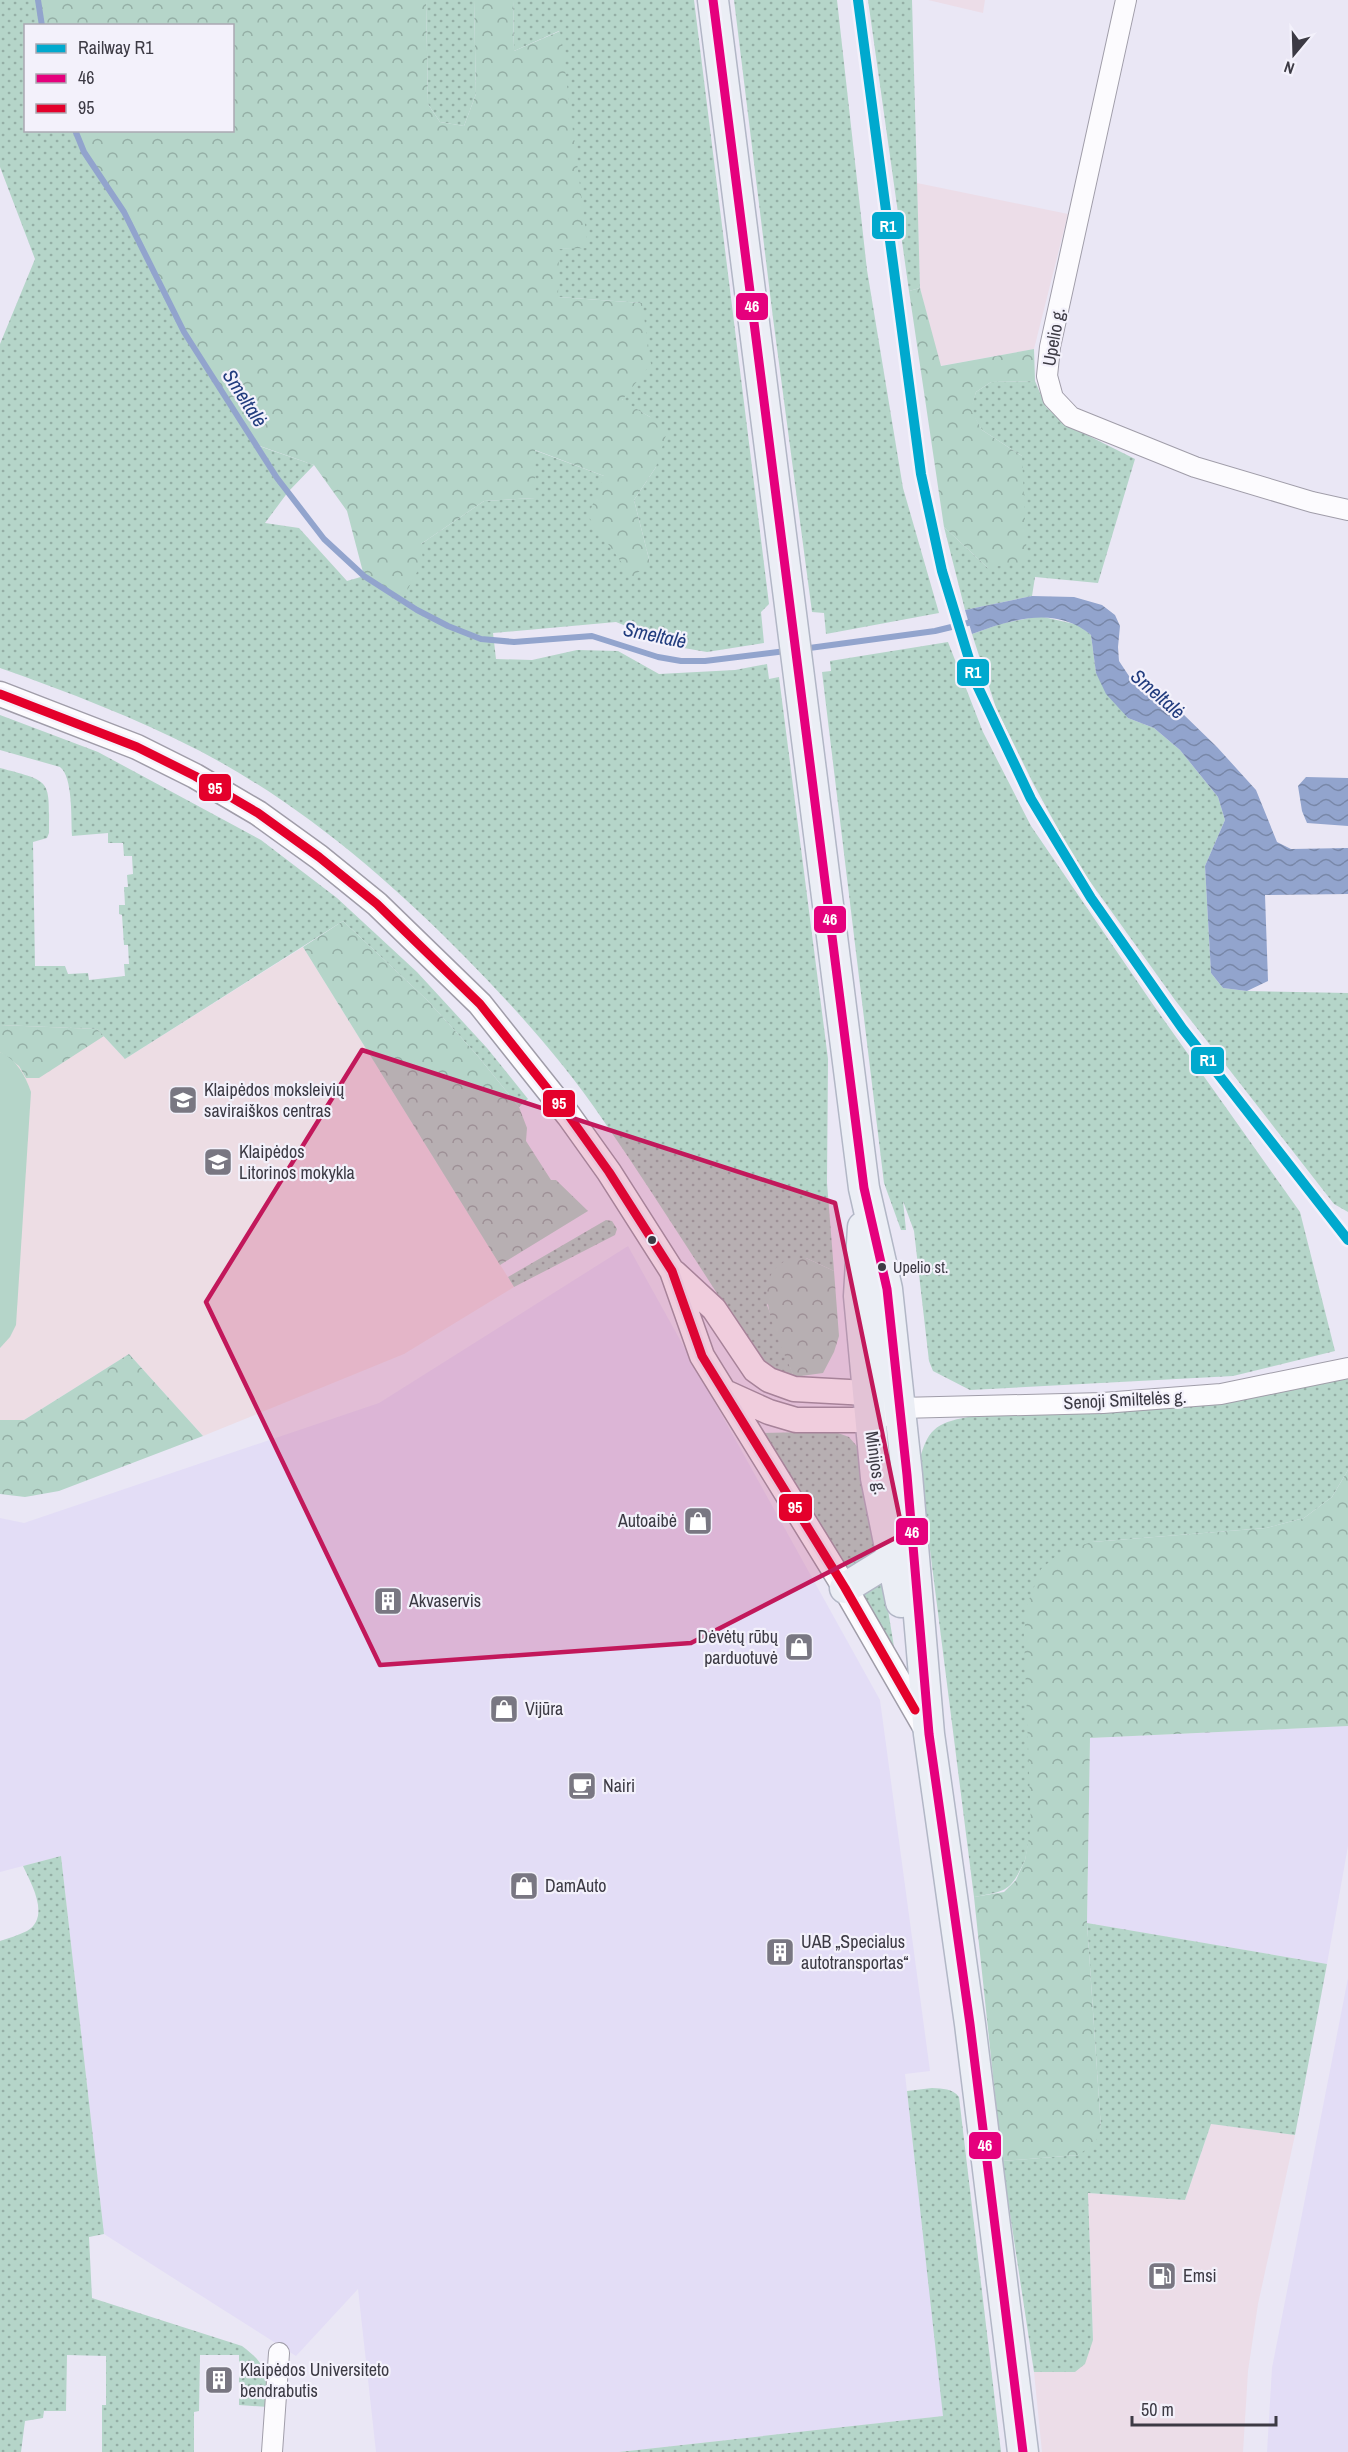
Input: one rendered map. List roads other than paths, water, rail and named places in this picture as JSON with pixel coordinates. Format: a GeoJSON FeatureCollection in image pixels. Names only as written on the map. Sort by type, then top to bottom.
{"type":"FeatureCollection","features":[{"type":"Feature","properties":{"kind":"main road","name":"Minijos g."},"geometry":{"type":"LineString","coordinates":[[713,0],[864,1188],[888,1289],[929,1734],[970,2024],[1023,2452]]}},
{"type":"Feature","properties":{"kind":"main road","name":"Minijos g."},"geometry":{"type":"LineString","coordinates":[[864,1188],[859,1296],[876,1478],[929,1734]]}},
{"type":"Feature","properties":{"kind":"main road"},"geometry":{"type":"LineString","coordinates":[[845,1588],[892,1559]]}},
{"type":"Feature","properties":{"kind":"street","name":"Upelio g."},"geometry":{"type":"LineString","coordinates":[[1126,0],[1050,347],[1047,376],[1053,398],[1071,417],[1195,467],[1312,502],[1348,510]]}},
{"type":"Feature","properties":{"kind":"street"},"geometry":{"type":"LineString","coordinates":[[0,694],[137,747],[195,776],[258,813],[319,857],[377,904],[480,1004],[609,1172],[672,1271],[702,1356],[845,1588],[929,1734]]}},
{"type":"Feature","properties":{"kind":"street"},"geometry":{"type":"LineString","coordinates":[[672,1271],[714,1309],[754,1370],[769,1380],[794,1389],[868,1406],[900,1408]]}},
{"type":"Feature","properties":{"kind":"street","name":"Senoji Smiltelės g."},"geometry":{"type":"LineString","coordinates":[[900,1408],[1103,1403],[1221,1394],[1348,1368]]}},
{"type":"Feature","properties":{"kind":"street"},"geometry":{"type":"LineString","coordinates":[[727,1394],[769,1412],[795,1420],[868,1406]]}},
{"type":"Feature","properties":{"kind":"street"},"geometry":{"type":"LineString","coordinates":[[272,2452],[279,2353]]}},
{"type":"Feature","properties":{"kind":"water"},"geometry":{"type":"Polygon","coordinates":[[[1032,596],[1074,597],[1102,605],[1115,615],[1120,626],[1119,661],[1129,676],[1182,713],[1256,790],[1277,842],[1291,849],[1348,848],[1348,894],[1265,895],[1268,981],[1247,991],[1223,988],[1211,973],[1205,866],[1225,820],[1218,797],[1180,750],[1154,728],[1128,718],[1106,694],[1096,673],[1091,635],[1063,620],[1048,618],[1017,620],[972,634],[965,610],[1032,596]]]}},
{"type":"Feature","properties":{"kind":"water"},"geometry":{"type":"Polygon","coordinates":[[[1306,777],[1348,778],[1348,826],[1307,823],[1302,811],[1298,786],[1306,777]]]}},
{"type":"Feature","properties":{"kind":"waterway","name":"Smeltalė"},"geometry":{"type":"LineString","coordinates":[[38,0],[42,24]]}},
{"type":"Feature","properties":{"kind":"waterway","name":"Smeltalė"},"geometry":{"type":"LineString","coordinates":[[76,132],[84,152],[124,212],[184,332],[277,478],[324,539],[364,576],[417,610],[481,639],[514,642],[592,636],[658,657],[681,661],[705,661],[786,651]]}},
{"type":"Feature","properties":{"kind":"waterway","name":"Smeltalė"},"geometry":{"type":"LineString","coordinates":[[802,649],[935,631],[976,621]]}},
{"type":"Feature","properties":{"kind":"rail line","name":"R1"},"geometry":{"type":"LineString","coordinates":[[858,0],[921,474],[942,571],[977,685],[1031,799],[1091,898],[1182,1028],[1348,1240]]}},
{"type":"Feature","properties":{"kind":"place","name":"Klaipėdos moksleivių saviraiškos centras"},"geometry":{"type":"Point","coordinates":[183,1100]}},
{"type":"Feature","properties":{"kind":"place","name":"Klaipėdos Litorinos mokykla"},"geometry":{"type":"Point","coordinates":[218,1162]}},
{"type":"Feature","properties":{"kind":"place","name":"Upelio st."},"geometry":{"type":"Point","coordinates":[882,1267]}},
{"type":"Feature","properties":{"kind":"place","name":"Autoaibė"},"geometry":{"type":"Point","coordinates":[698,1521]}},
{"type":"Feature","properties":{"kind":"place","name":"Akvaservis"},"geometry":{"type":"Point","coordinates":[388,1601]}},
{"type":"Feature","properties":{"kind":"place","name":"Dėvėtų rūbų parduotuvė"},"geometry":{"type":"Point","coordinates":[799,1647]}},
{"type":"Feature","properties":{"kind":"place","name":"Vijūra"},"geometry":{"type":"Point","coordinates":[504,1709]}},
{"type":"Feature","properties":{"kind":"place","name":"Nairi"},"geometry":{"type":"Point","coordinates":[582,1786]}},
{"type":"Feature","properties":{"kind":"place","name":"DamAuto"},"geometry":{"type":"Point","coordinates":[524,1886]}},
{"type":"Feature","properties":{"kind":"place","name":"UAB „Specialus autotransportas“"},"geometry":{"type":"Point","coordinates":[780,1952]}},
{"type":"Feature","properties":{"kind":"place","name":"Emsi"},"geometry":{"type":"Point","coordinates":[1162,2276]}},
{"type":"Feature","properties":{"kind":"place","name":"Klaipėdos Universiteto bendrabutis"},"geometry":{"type":"Point","coordinates":[219,2380]}}]}
